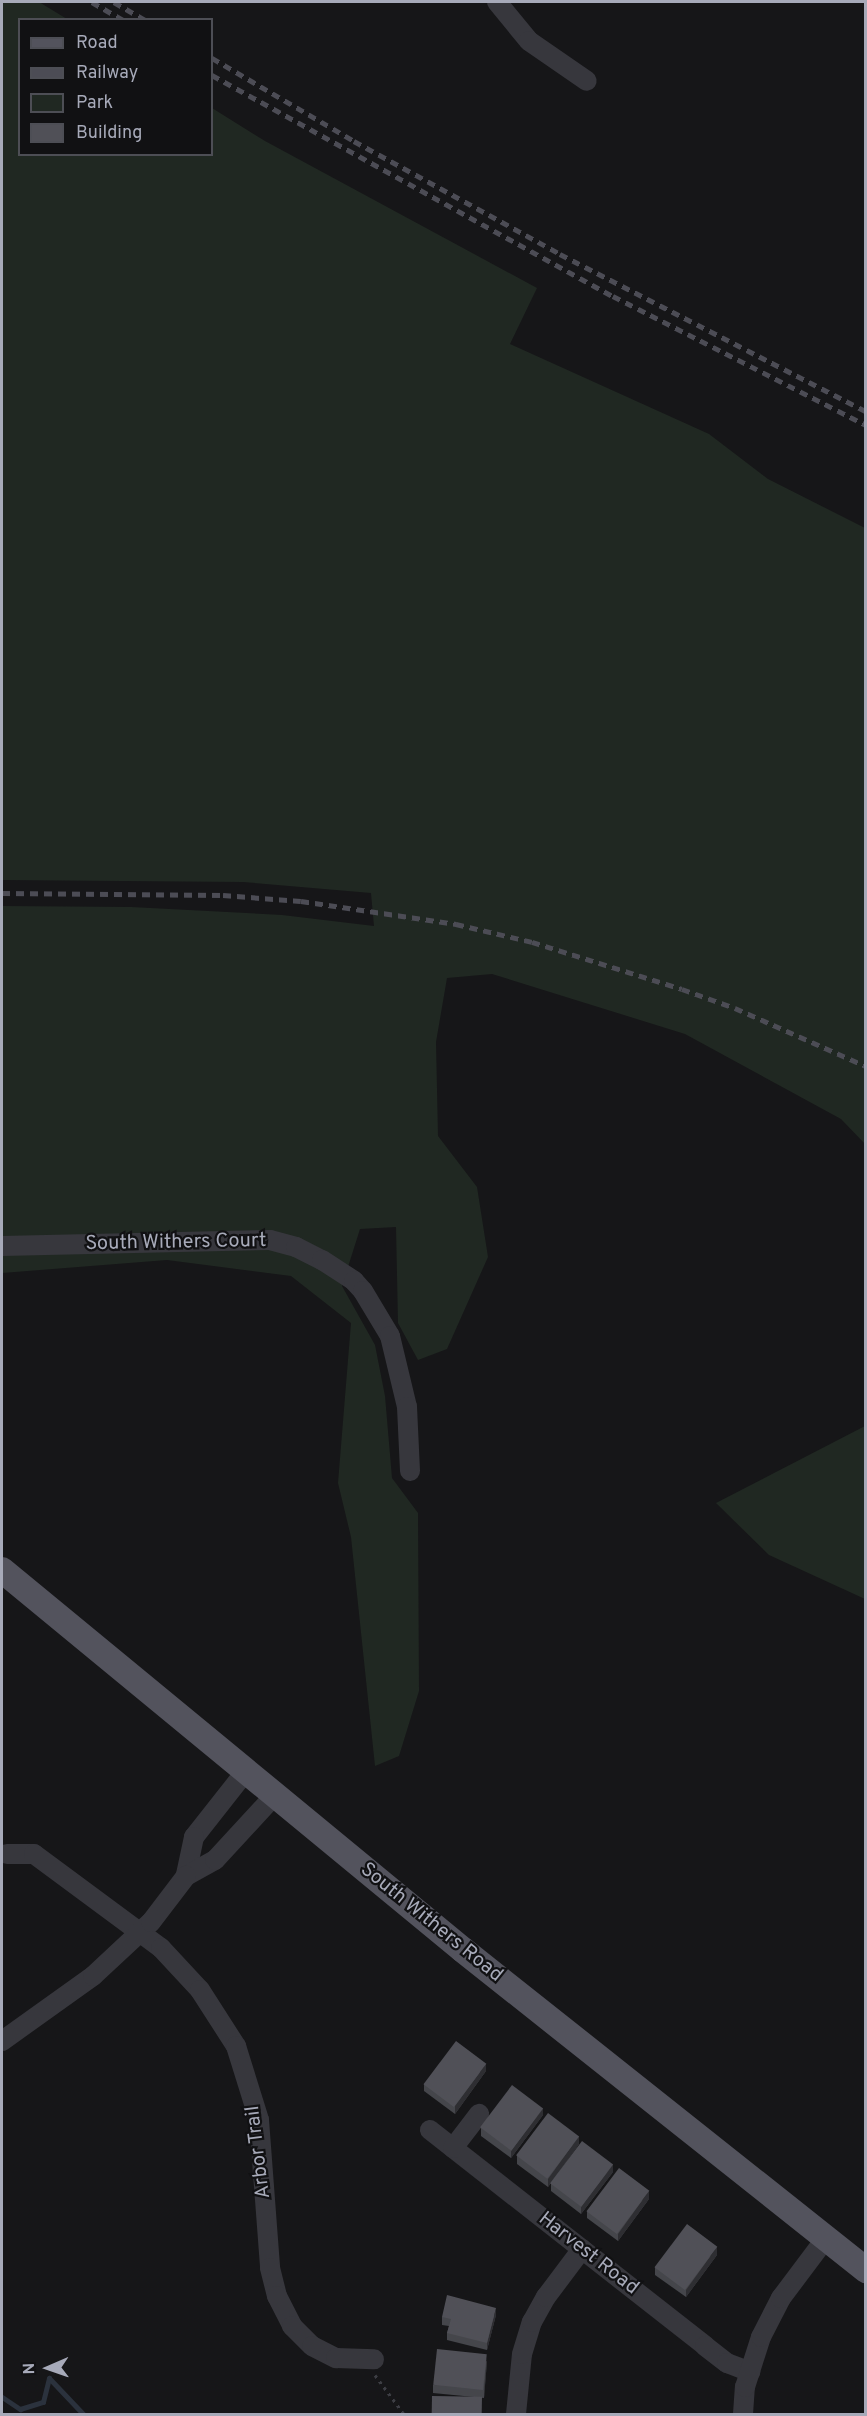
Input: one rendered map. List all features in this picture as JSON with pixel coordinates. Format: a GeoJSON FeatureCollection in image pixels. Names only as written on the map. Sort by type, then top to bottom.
{"type":"FeatureCollection","features":[{"type":"Feature","properties":{"kind":"main road","name":"South Withers Road"},"geometry":{"type":"LineString","coordinates":[[2,1570],[463,1950],[866,2270]]}},
{"type":"Feature","properties":{"kind":"street"},"geometry":{"type":"LineString","coordinates":[[497,2],[529,41],[587,81]]}},
{"type":"Feature","properties":{"kind":"street","name":"South Withers Court"},"geometry":{"type":"LineString","coordinates":[[2,1246],[270,1240],[296,1247],[322,1260],[354,1281],[363,1291],[390,1336],[407,1407],[410,1471]]}},
{"type":"Feature","properties":{"kind":"street"},"geometry":{"type":"LineString","coordinates":[[186,1876],[194,1837],[246,1771]]}},
{"type":"Feature","properties":{"kind":"street"},"geometry":{"type":"LineString","coordinates":[[2,2041],[93,1976],[151,1922],[186,1876],[215,1860],[275,1795]]}},
{"type":"Feature","properties":{"kind":"street","name":"Arbor Trail"},"geometry":{"type":"LineString","coordinates":[[7,1854],[34,1854],[162,1948],[200,1990],[236,2046],[259,2120],[270,2268],[277,2296],[292,2326],[312,2346],[336,2358],[374,2359]]}},
{"type":"Feature","properties":{"kind":"street"},"geometry":{"type":"LineString","coordinates":[[453,2148],[479,2114]]}},
{"type":"Feature","properties":{"kind":"street","name":"Harvest Road"},"geometry":{"type":"LineString","coordinates":[[430,2130],[720,2357],[750,2372]]}},
{"type":"Feature","properties":{"kind":"street"},"geometry":{"type":"LineString","coordinates":[[743,2415],[745,2387],[761,2337],[781,2298],[826,2238]]}},
{"type":"Feature","properties":{"kind":"street"},"geometry":{"type":"LineString","coordinates":[[516,2415],[522,2354],[532,2322],[546,2297],[582,2249]]}},
{"type":"Feature","properties":{"kind":"path"},"geometry":{"type":"LineString","coordinates":[[374,2359],[375,2378],[404,2415]]}},
{"type":"Feature","properties":{"kind":"green space"},"geometry":{"type":"Polygon","coordinates":[[[2,2],[39,2],[65,18],[18,18],[18,156],[213,156],[213,109],[265,141],[537,288],[510,344],[709,434],[768,479],[865,528],[866,1145],[841,1119],[685,1034],[492,974],[447,978],[436,1042],[438,1136],[477,1187],[488,1257],[447,1349],[418,1360],[398,1323],[396,1227],[360,1229],[342,1286],[375,1345],[385,1396],[392,1478],[418,1513],[419,1691],[399,1756],[375,1766],[351,1537],[338,1483],[351,1323],[291,1276],[167,1260],[2,1273],[2,906],[131,907],[282,915],[374,926],[371,893],[243,882],[2,880],[2,2]]]}},
{"type":"Feature","properties":{"kind":"green space"},"geometry":{"type":"Polygon","coordinates":[[[865,1426],[865,1599],[769,1555],[716,1503],[865,1426]]]}},
{"type":"Feature","properties":{"kind":"building"},"geometry":{"type":"Polygon","coordinates":[[[456,2041],[486,2064],[454,2107],[424,2084],[456,2041]]]}},
{"type":"Feature","properties":{"kind":"building"},"geometry":{"type":"Polygon","coordinates":[[[512,2085],[543,2108],[511,2151],[480,2127],[512,2085]]]}},
{"type":"Feature","properties":{"kind":"building"},"geometry":{"type":"Polygon","coordinates":[[[548,2113],[579,2136],[547,2179],[516,2155],[548,2113]]]}},
{"type":"Feature","properties":{"kind":"building"},"geometry":{"type":"Polygon","coordinates":[[[582,2141],[613,2164],[581,2207],[550,2183],[582,2141]]]}},
{"type":"Feature","properties":{"kind":"building"},"geometry":{"type":"Polygon","coordinates":[[[619,2168],[649,2191],[617,2234],[587,2211],[619,2168]]]}},
{"type":"Feature","properties":{"kind":"building"},"geometry":{"type":"Polygon","coordinates":[[[687,2224],[717,2247],[685,2290],[655,2267],[687,2224]]]}},
{"type":"Feature","properties":{"kind":"building"},"geometry":{"type":"Polygon","coordinates":[[[447,2295],[496,2308],[487,2343],[447,2333],[451,2319],[442,2317],[447,2295]]]}},
{"type":"Feature","properties":{"kind":"building"},"geometry":{"type":"Polygon","coordinates":[[[437,2349],[487,2354],[483,2390],[433,2385],[437,2349]]]}},
{"type":"Feature","properties":{"kind":"building"},"geometry":{"type":"Polygon","coordinates":[[[432,2396],[482,2397],[482,2414],[432,2414],[432,2396]]]}},
{"type":"Feature","properties":{"kind":"waterway"},"geometry":{"type":"LineString","coordinates":[[2,2397],[20,2409],[43,2402],[49,2378],[83,2414]]}},
{"type":"Feature","properties":{"kind":"railway"},"geometry":{"type":"LineString","coordinates":[[92,2],[120,18]]}},
{"type":"Feature","properties":{"kind":"railway"},"geometry":{"type":"LineString","coordinates":[[114,2],[142,18]]}},
{"type":"Feature","properties":{"kind":"railway"},"geometry":{"type":"LineString","coordinates":[[213,59],[354,141],[560,254],[866,411]]}},
{"type":"Feature","properties":{"kind":"railway"},"geometry":{"type":"LineString","coordinates":[[213,76],[613,296],[866,425]]}},
{"type":"Feature","properties":{"kind":"railway"},"geometry":{"type":"LineString","coordinates":[[2,893],[223,895],[301,901],[456,924],[532,942],[682,989],[735,1008],[866,1066]]}}]}
